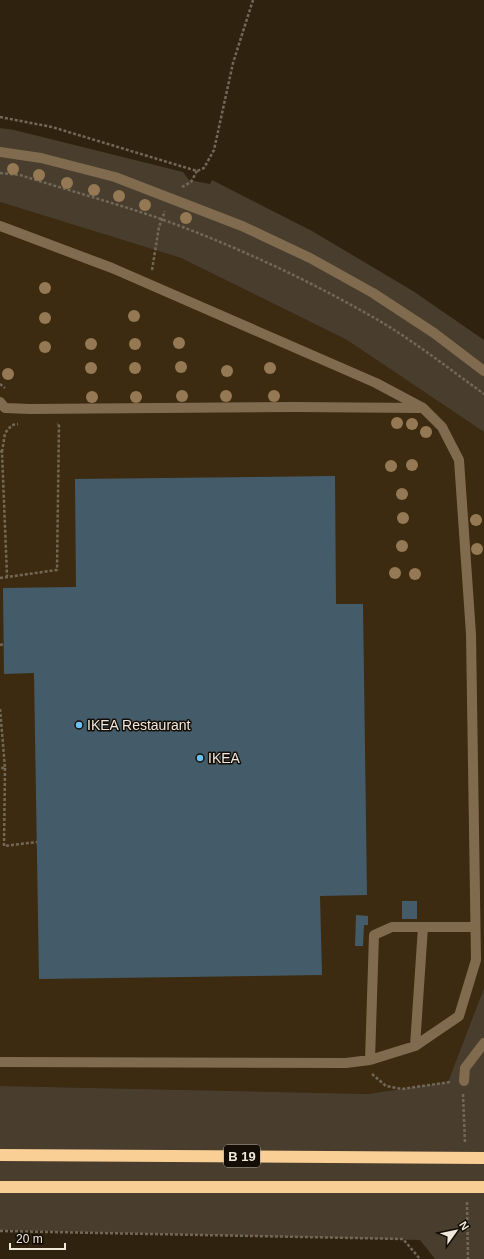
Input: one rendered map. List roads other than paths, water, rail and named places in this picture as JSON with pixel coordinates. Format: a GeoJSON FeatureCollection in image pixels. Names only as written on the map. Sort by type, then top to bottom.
{"type":"FeatureCollection","features":[{"type":"Feature","properties":{"kind":"highway","name":"B 19"},"geometry":{"type":"LineString","coordinates":[[0,1155],[484,1158]]}},
{"type":"Feature","properties":{"kind":"highway","name":"B 19"},"geometry":{"type":"LineString","coordinates":[[0,1187],[484,1187]]}},
{"type":"Feature","properties":{"kind":"street"},"geometry":{"type":"LineString","coordinates":[[0,152],[41,158],[115,177],[242,226],[310,258],[373,293],[484,370]]}},
{"type":"Feature","properties":{"kind":"street"},"geometry":{"type":"LineString","coordinates":[[0,226],[112,268],[376,384],[423,408],[442,427],[460,460],[471,634],[476,960],[459,1016],[415,1046],[370,1060],[346,1063],[0,1062]]}},
{"type":"Feature","properties":{"kind":"street"},"geometry":{"type":"LineString","coordinates":[[3,405],[44,408],[423,408]]}},
{"type":"Feature","properties":{"kind":"street"},"geometry":{"type":"LineString","coordinates":[[370,1060],[374,935],[392,927],[475,927]]}},
{"type":"Feature","properties":{"kind":"street"},"geometry":{"type":"LineString","coordinates":[[415,1046],[423,927]]}},
{"type":"Feature","properties":{"kind":"street"},"geometry":{"type":"LineString","coordinates":[[464,1080],[466,1068],[484,1043]]}},
{"type":"Feature","properties":{"kind":"place","name":"IKEA Restaurant"},"geometry":{"type":"Point","coordinates":[79,725]}},
{"type":"Feature","properties":{"kind":"place","name":"IKEA"},"geometry":{"type":"Point","coordinates":[200,758]}}]}
